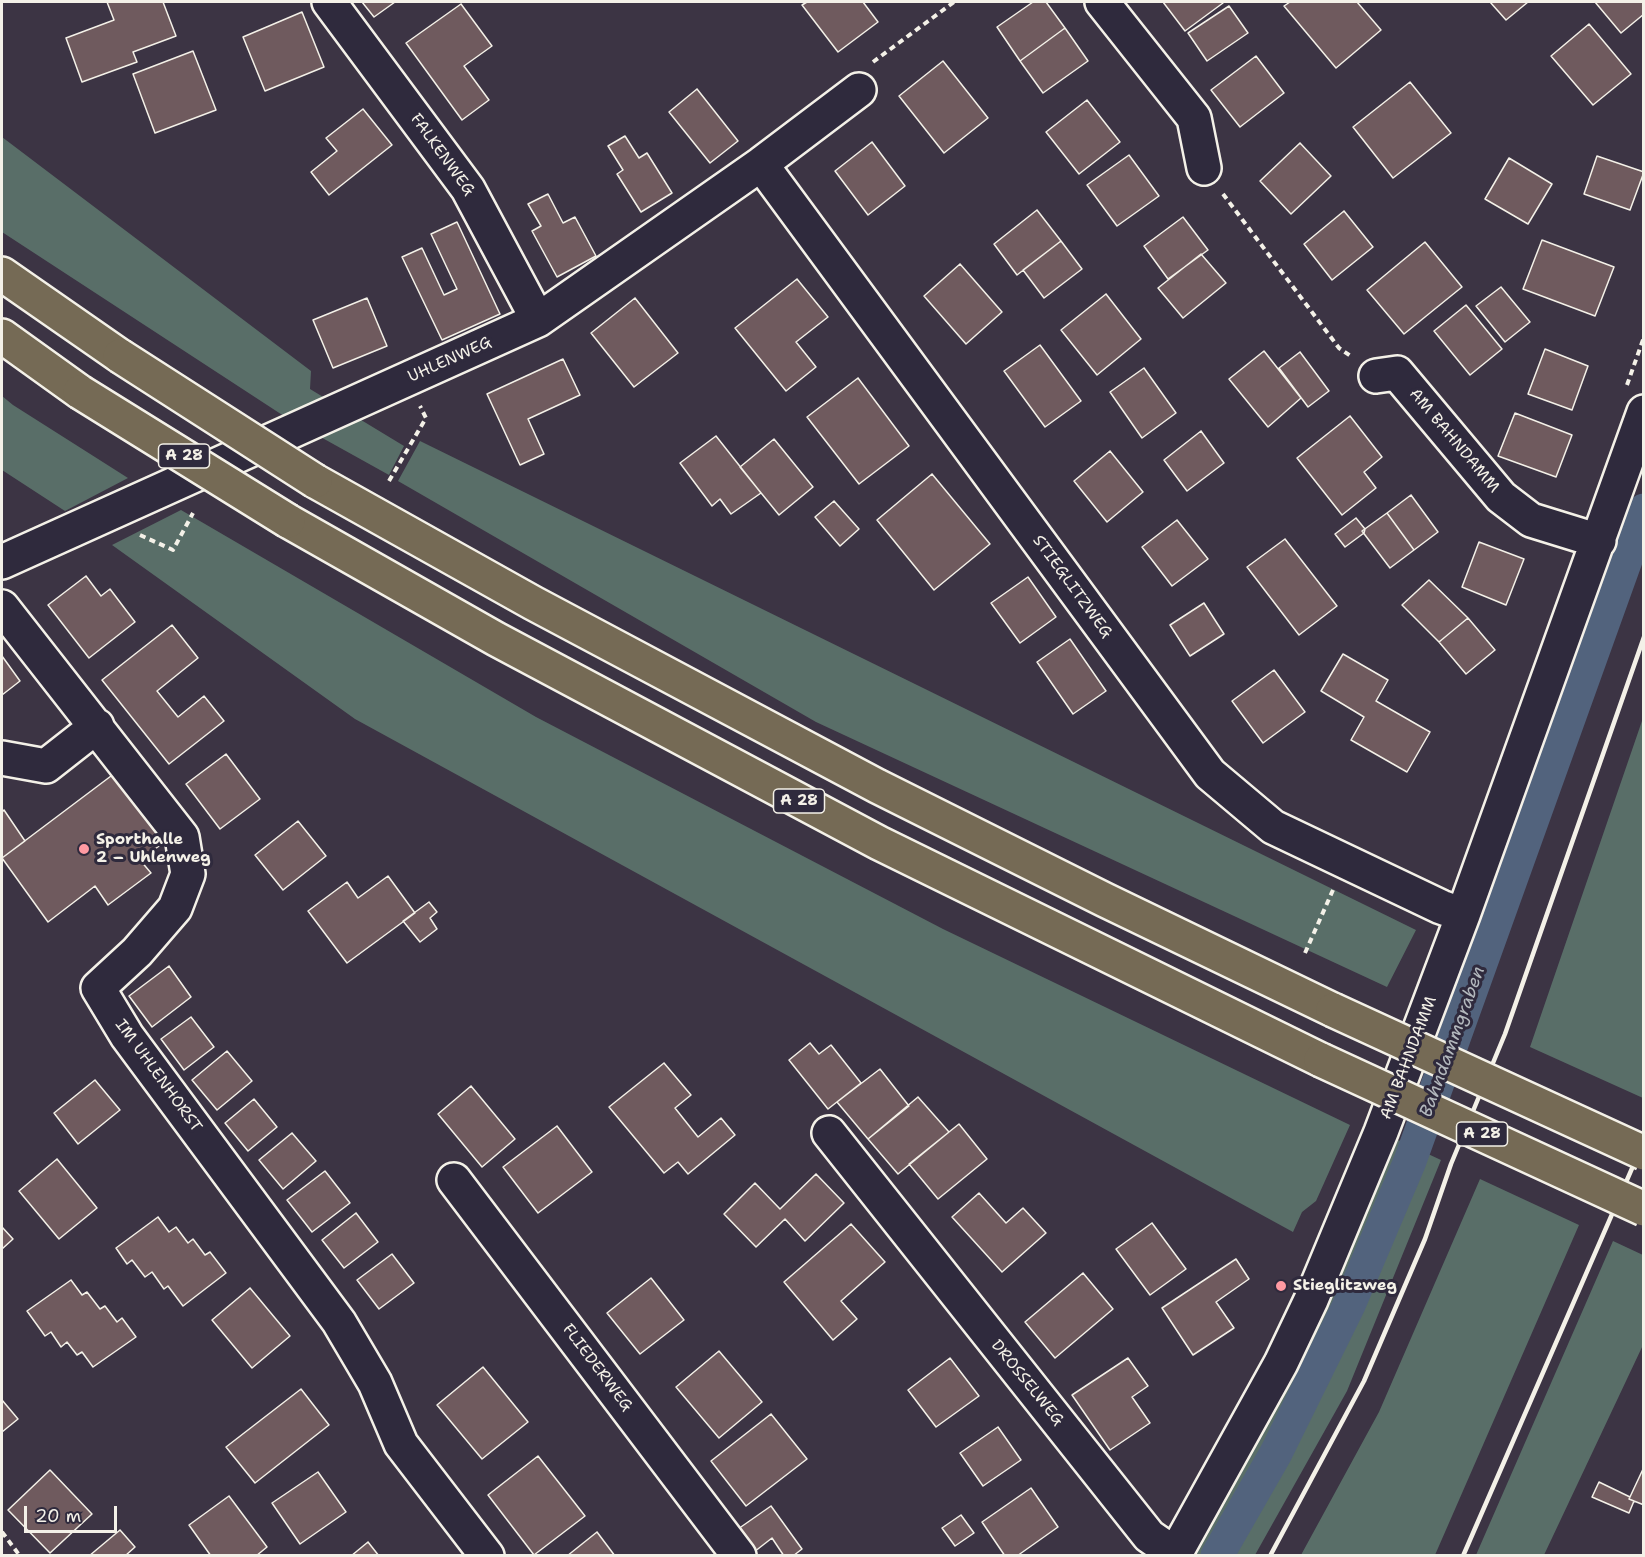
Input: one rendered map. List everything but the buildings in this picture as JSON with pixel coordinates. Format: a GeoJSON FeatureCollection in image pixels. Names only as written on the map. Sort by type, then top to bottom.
{"type":"FeatureCollection","features":[{"type":"Feature","properties":{"kind":"highway"},"geometry":{"type":"LineString","coordinates":[[2,274],[120,356],[315,481],[533,603],[877,786],[1105,900],[1333,1010],[1644,1154]]}},
{"type":"Feature","properties":{"kind":"highway","name":"A 28"},"geometry":{"type":"LineString","coordinates":[[2,336],[80,392],[288,521],[496,639],[858,832],[1321,1060],[1644,1209]]}},
{"type":"Feature","properties":{"kind":"street","name":"FALKENWEG"},"geometry":{"type":"LineString","coordinates":[[329,2],[468,189],[538,320]]}},
{"type":"Feature","properties":{"kind":"street"},"geometry":{"type":"LineString","coordinates":[[1102,2],[1194,118],[1204,168]]}},
{"type":"Feature","properties":{"kind":"street","name":"UHLENWEG"},"geometry":{"type":"LineString","coordinates":[[2,562],[538,320],[761,164],[859,90]]}},
{"type":"Feature","properties":{"kind":"street","name":"STIEGLITZWEG"},"geometry":{"type":"LineString","coordinates":[[761,164],[1210,774],[1239,801],[1273,827],[1441,908],[1463,915]]}},
{"type":"Feature","properties":{"kind":"street","name":"AM BAHNDAMM"},"geometry":{"type":"LineString","coordinates":[[1376,375],[1397,373],[1501,497],[1516,509],[1532,520],[1599,541]]}},
{"type":"Feature","properties":{"kind":"street","name":"AM BAHNDAMM"},"geometry":{"type":"LineString","coordinates":[[1175,1555],[1281,1363],[1311,1300],[1381,1132],[1463,915],[1644,412]]}},
{"type":"Feature","properties":{"kind":"street","name":"IM UHLENHORST"},"geometry":{"type":"LineString","coordinates":[[2,606],[182,837],[188,874],[175,908],[137,952],[98,987],[127,1036],[339,1322],[375,1383],[401,1444],[487,1556]]}},
{"type":"Feature","properties":{"kind":"street"},"geometry":{"type":"LineString","coordinates":[[2,758],[46,766],[97,726]]}},
{"type":"Feature","properties":{"kind":"street","name":"DROSSELWEG"},"geometry":{"type":"LineString","coordinates":[[829,1133],[1149,1536],[1175,1555]]}},
{"type":"Feature","properties":{"kind":"street","name":"FLIEDERWEG"},"geometry":{"type":"LineString","coordinates":[[454,1180],[739,1556]]}},
{"type":"Feature","properties":{"kind":"path"},"geometry":{"type":"LineString","coordinates":[[859,90],[868,66],[954,2]]}},
{"type":"Feature","properties":{"kind":"path"},"geometry":{"type":"LineString","coordinates":[[1204,168],[1339,348],[1376,375]]}},
{"type":"Feature","properties":{"kind":"path"},"geometry":{"type":"LineString","coordinates":[[389,481],[426,418]]}},
{"type":"Feature","properties":{"kind":"path"},"geometry":{"type":"LineString","coordinates":[[135,533],[173,550],[192,513]]}},
{"type":"Feature","properties":{"kind":"path"},"geometry":{"type":"LineString","coordinates":[[1305,953],[1336,883]]}},
{"type":"Feature","properties":{"kind":"path"},"geometry":{"type":"LineString","coordinates":[[2,1532],[20,1556]]}},
{"type":"Feature","properties":{"kind":"green space"},"geometry":{"type":"Polygon","coordinates":[[[2,137],[311,371],[310,389],[404,446],[389,475],[290,420],[2,232],[2,137]]]}},
{"type":"Feature","properties":{"kind":"green space"},"geometry":{"type":"Polygon","coordinates":[[[2,396],[128,478],[65,511],[2,470],[2,396]]]}},
{"type":"Feature","properties":{"kind":"green space"},"geometry":{"type":"Polygon","coordinates":[[[420,441],[1416,930],[1387,987],[816,722],[398,481],[420,441]]]}},
{"type":"Feature","properties":{"kind":"green space"},"geometry":{"type":"Polygon","coordinates":[[[181,510],[536,717],[943,929],[1350,1125],[1316,1201],[1302,1212],[1293,1232],[355,719],[112,545],[181,510]]]}},
{"type":"Feature","properties":{"kind":"green space"},"geometry":{"type":"Polygon","coordinates":[[[1643,718],[1644,1098],[1530,1047],[1643,718]]]}},
{"type":"Feature","properties":{"kind":"green space"},"geometry":{"type":"Polygon","coordinates":[[[1398,1140],[1441,1160],[1347,1391],[1255,1555],[1193,1556],[1276,1405],[1344,1266],[1398,1140]]]}},
{"type":"Feature","properties":{"kind":"green space"},"geometry":{"type":"Polygon","coordinates":[[[1480,1179],[1579,1225],[1435,1555],[1301,1555],[1379,1412],[1480,1179]]]}},
{"type":"Feature","properties":{"kind":"green space"},"geometry":{"type":"Polygon","coordinates":[[[1613,1241],[1643,1255],[1643,1345],[1544,1555],[1476,1555],[1613,1241]]]}},
{"type":"Feature","properties":{"kind":"waterway","name":"Bahndammgraben"},"geometry":{"type":"LineString","coordinates":[[1217,1556],[1276,1453],[1349,1305],[1410,1161],[1644,510]]}},
{"type":"Feature","properties":{"kind":"railway"},"geometry":{"type":"LineString","coordinates":[[1270,1556],[1364,1381],[1425,1239],[1451,1164],[1505,1034],[1644,637]]}},
{"type":"Feature","properties":{"kind":"railway"},"geometry":{"type":"LineString","coordinates":[[1463,1556],[1644,1141]]}},
{"type":"Feature","properties":{"kind":"place","name":"Sporthalle 2 – Uhlenweg"},"geometry":{"type":"Point","coordinates":[84,849]}},
{"type":"Feature","properties":{"kind":"place","name":"Stieglitzweg"},"geometry":{"type":"Point","coordinates":[1281,1286]}}]}
